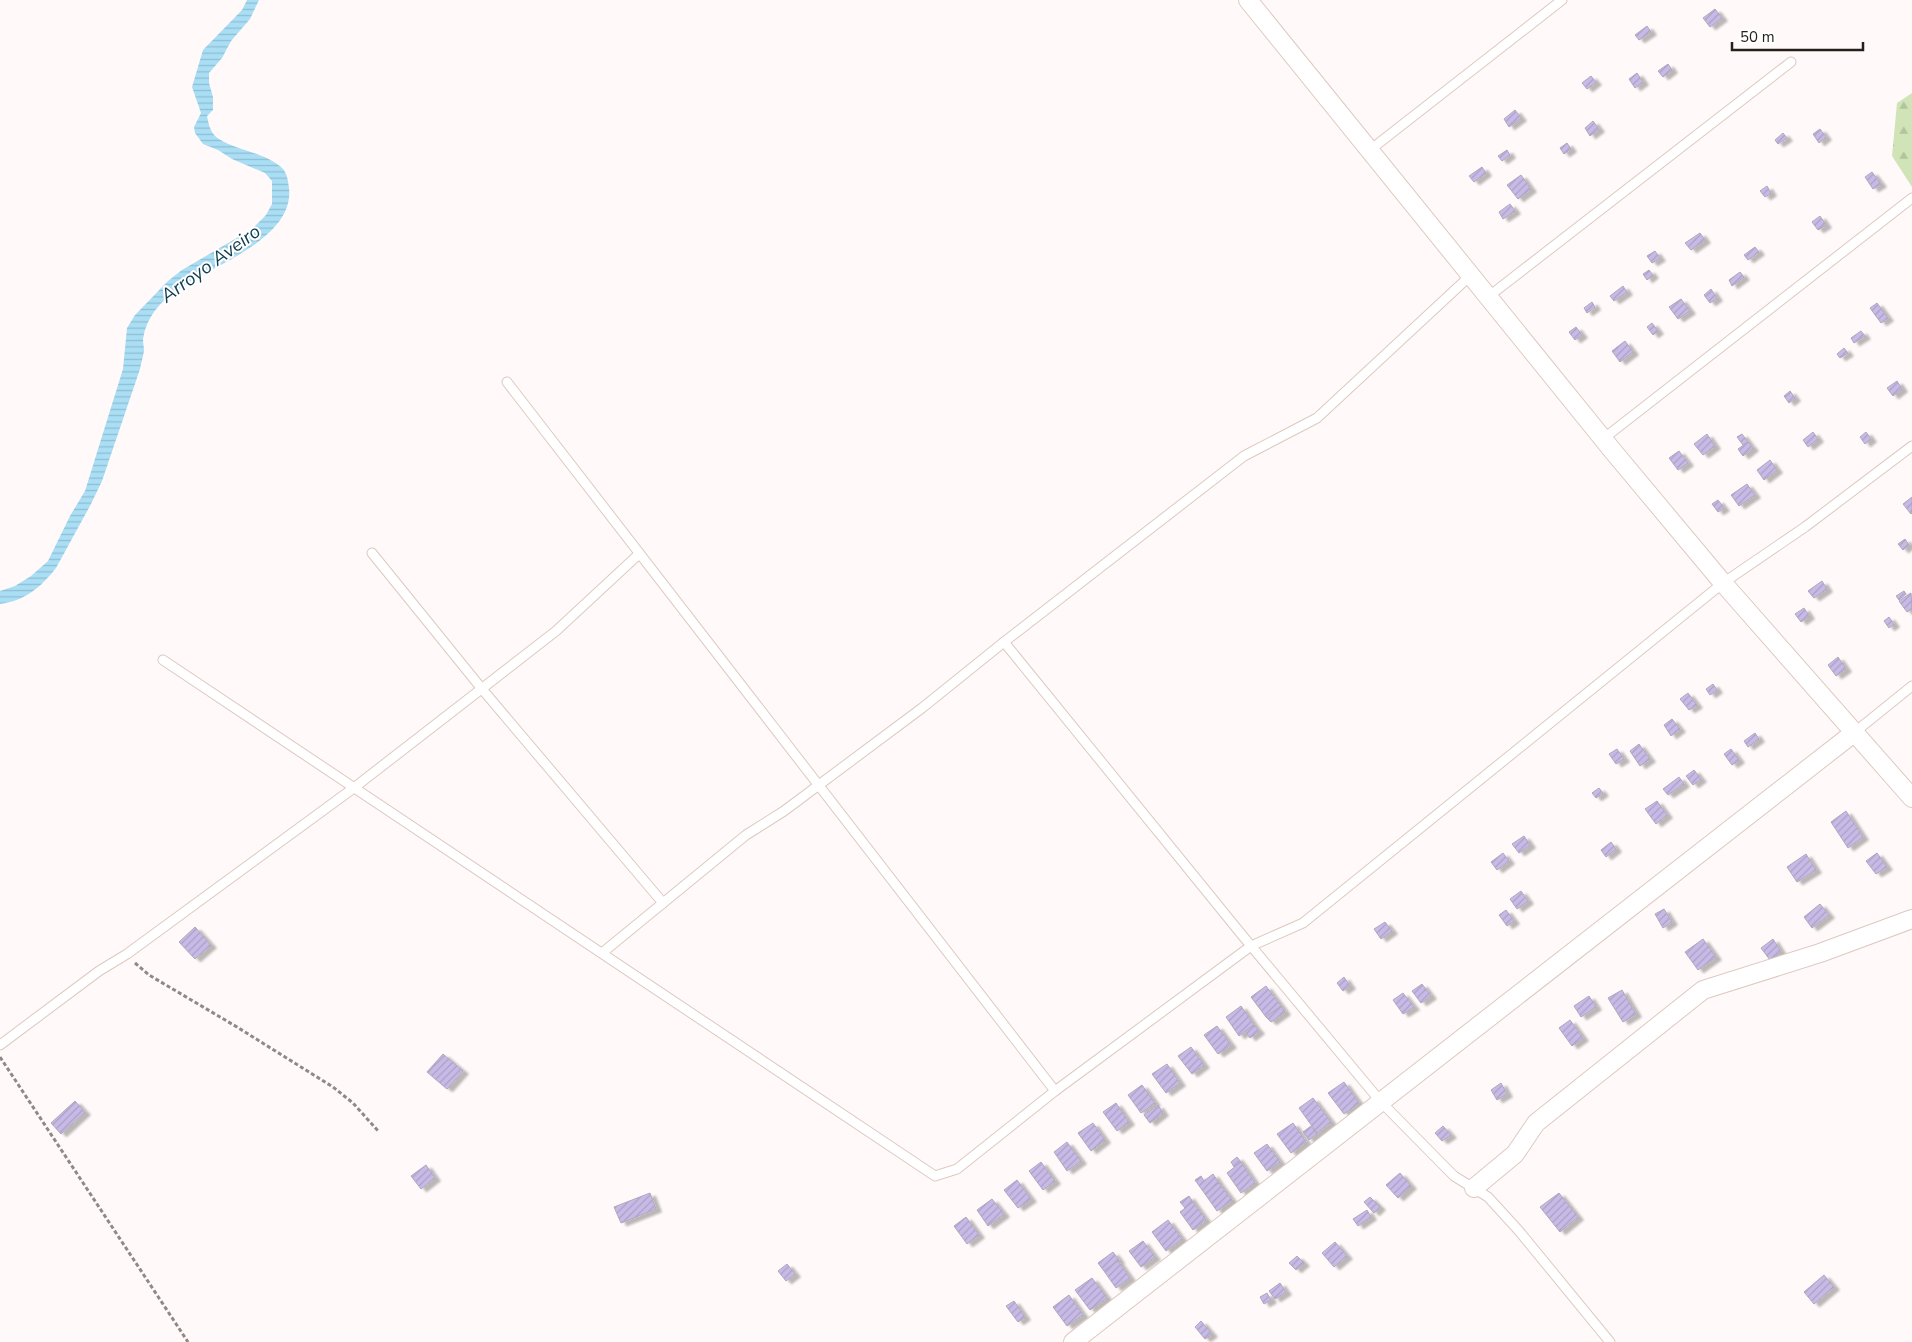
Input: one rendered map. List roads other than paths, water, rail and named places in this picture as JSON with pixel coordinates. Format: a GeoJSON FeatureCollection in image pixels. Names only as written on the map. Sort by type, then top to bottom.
{"type":"FeatureCollection","features":[{"type":"Feature","properties":{"kind":"street"},"geometry":{"type":"LineString","coordinates":[[1248,0],[1603,439],[1723,583],[1912,798]]}},
{"type":"Feature","properties":{"kind":"street"},"geometry":{"type":"LineString","coordinates":[[1073,1342],[1855,732]]}},
{"type":"Feature","properties":{"kind":"street"},"geometry":{"type":"LineString","coordinates":[[1474,1188],[1515,1154],[1536,1123],[1703,990],[1820,953],[1912,919]]}},
{"type":"Feature","properties":{"kind":"lane"},"geometry":{"type":"LineString","coordinates":[[1370,150],[1562,0]]}},
{"type":"Feature","properties":{"kind":"lane"},"geometry":{"type":"LineString","coordinates":[[1488,297],[1792,62]]}},
{"type":"Feature","properties":{"kind":"lane"},"geometry":{"type":"LineString","coordinates":[[1603,439],[1912,198]]}},
{"type":"Feature","properties":{"kind":"lane"},"geometry":{"type":"LineString","coordinates":[[602,953],[746,835],[819,786],[922,708],[1244,456],[1316,418],[1471,275]]}},
{"type":"Feature","properties":{"kind":"lane"},"geometry":{"type":"LineString","coordinates":[[507,382],[1054,1091]]}},
{"type":"Feature","properties":{"kind":"lane"},"geometry":{"type":"LineString","coordinates":[[163,660],[935,1176],[957,1169],[1054,1091],[1251,946],[1303,923],[1723,583],[1805,527],[1912,446]]}},
{"type":"Feature","properties":{"kind":"lane"},"geometry":{"type":"LineString","coordinates":[[372,553],[482,689],[663,903]]}},
{"type":"Feature","properties":{"kind":"lane"},"geometry":{"type":"LineString","coordinates":[[0,1045],[98,971],[127,954],[355,788],[556,631],[639,554]]}},
{"type":"Feature","properties":{"kind":"lane"},"geometry":{"type":"LineString","coordinates":[[1004,642],[1251,946],[1381,1102],[1454,1176],[1488,1197],[1519,1231],[1610,1342]]}},
{"type":"Feature","properties":{"kind":"lane"},"geometry":{"type":"LineString","coordinates":[[1855,732],[1912,686]]}},
{"type":"Feature","properties":{"kind":"water","name":"Arroyo Aveiro"},"geometry":{"type":"Polygon","coordinates":[[[247,0],[259,0],[250,19],[231,41],[222,58],[209,73],[213,110],[207,116],[209,126],[216,137],[226,143],[266,158],[285,171],[289,188],[289,200],[285,211],[279,222],[261,240],[177,290],[155,311],[147,324],[143,339],[144,351],[140,369],[102,481],[91,504],[56,568],[50,575],[32,592],[17,600],[0,604],[0,591],[15,586],[31,576],[48,561],[70,516],[85,491],[123,369],[127,328],[135,315],[168,281],[182,270],[252,229],[266,215],[272,204],[272,181],[265,173],[203,144],[195,133],[194,127],[201,113],[192,87],[203,50],[242,10],[247,0]]]}}]}
